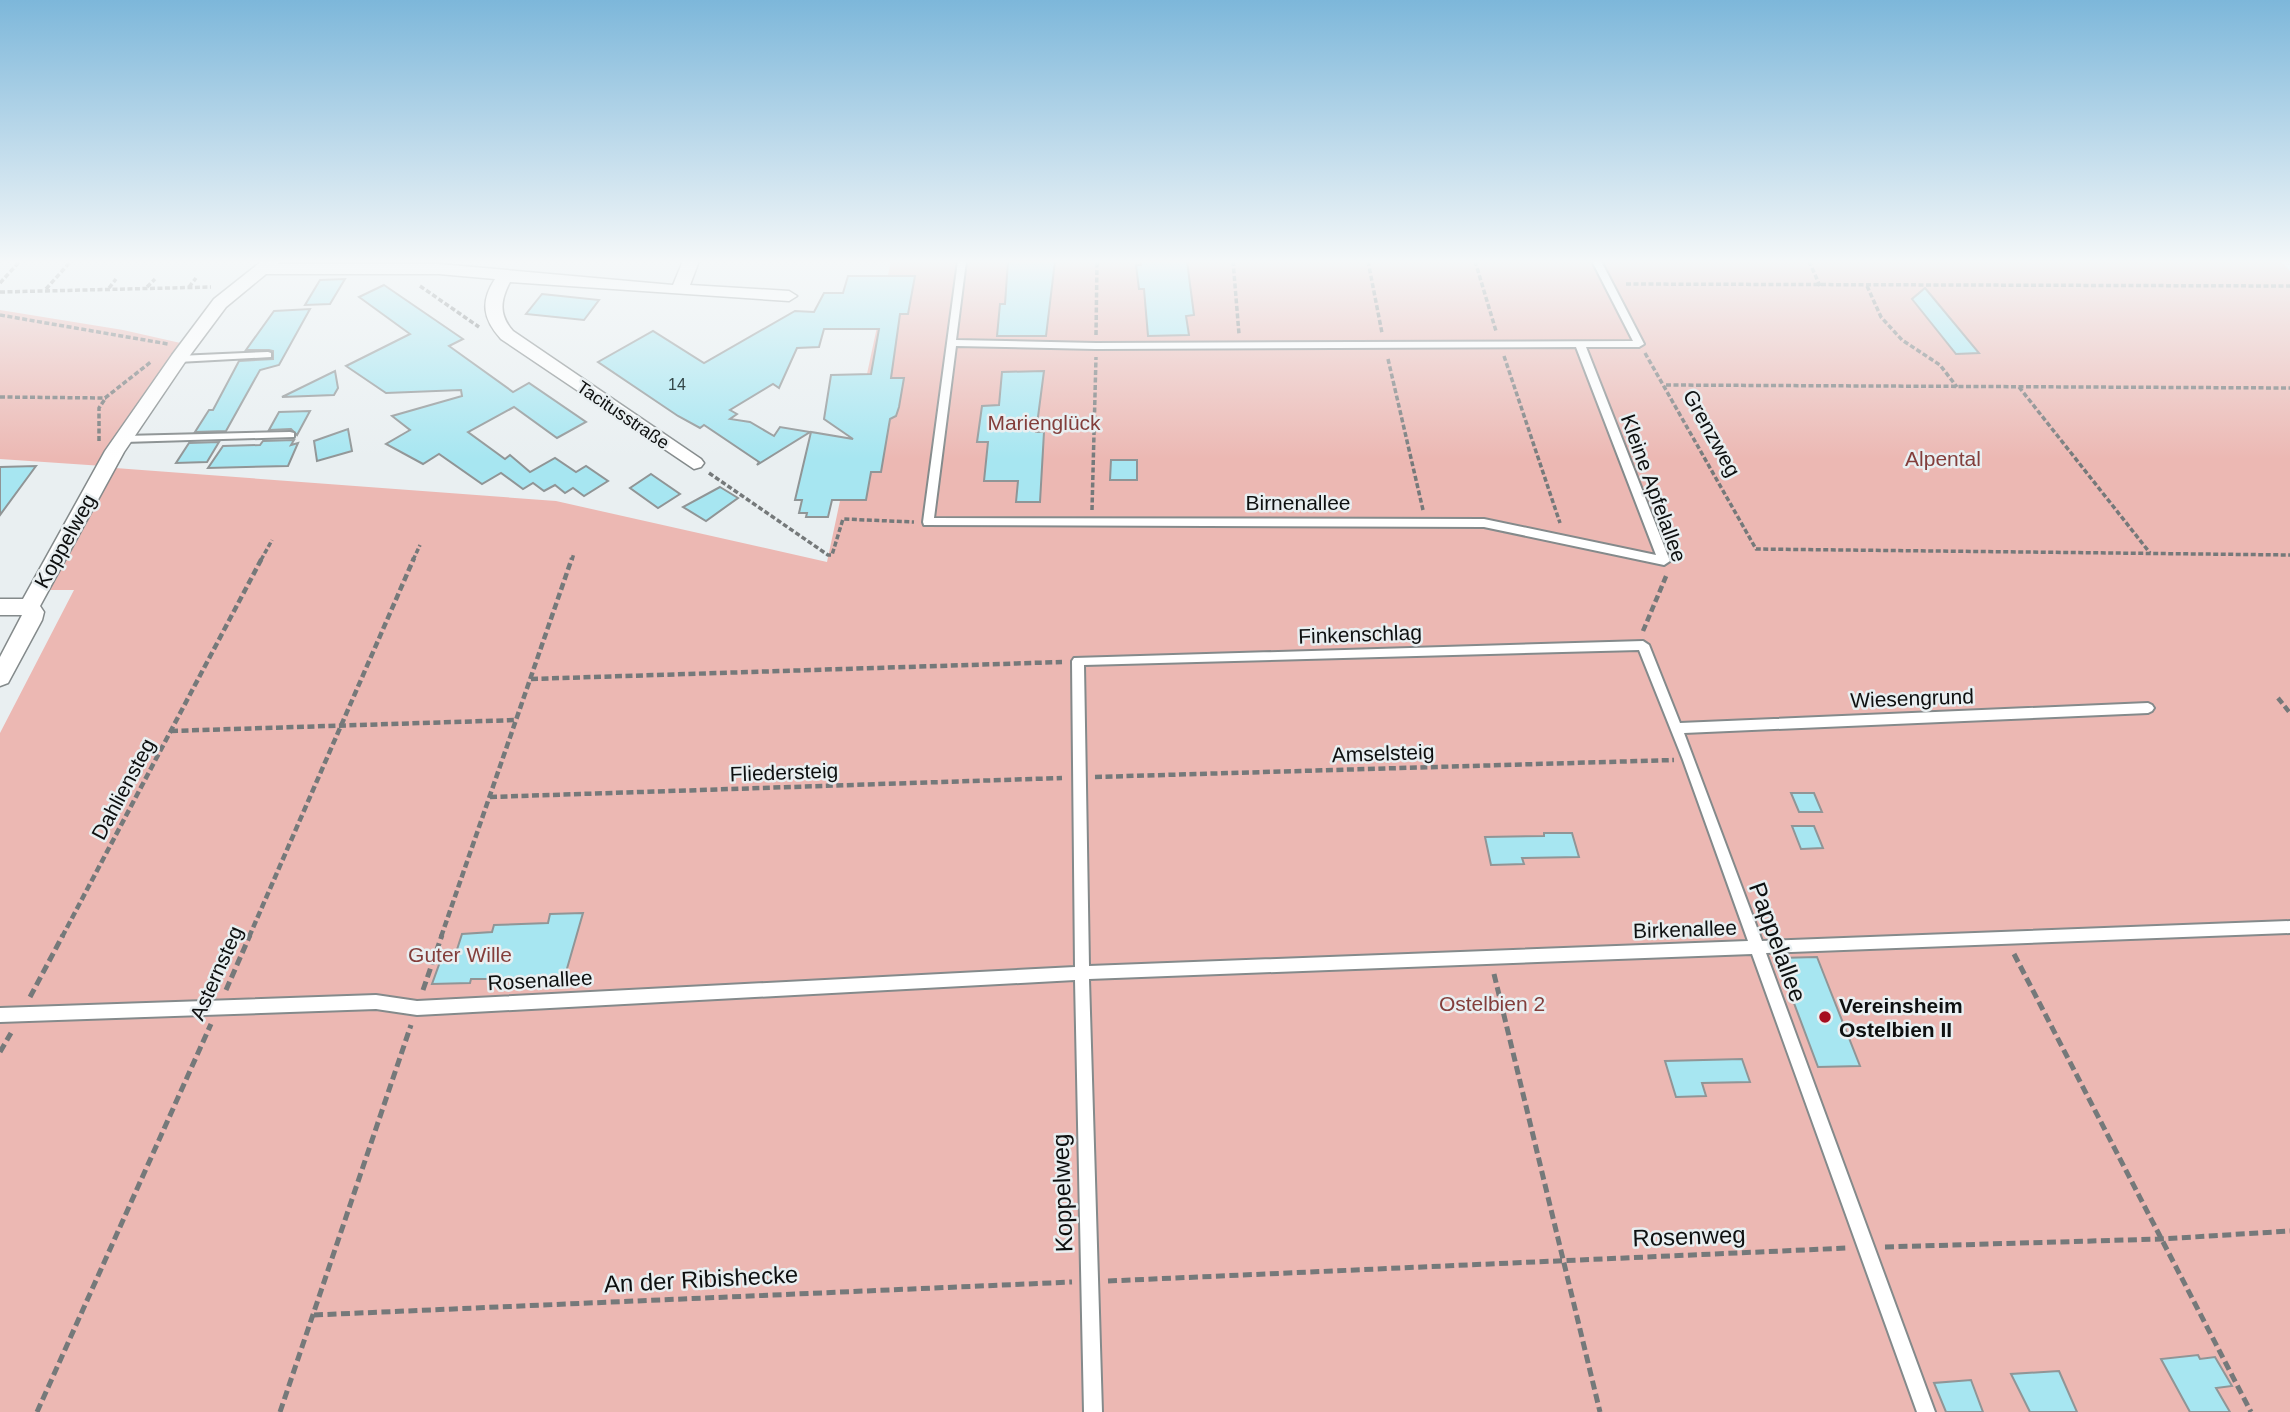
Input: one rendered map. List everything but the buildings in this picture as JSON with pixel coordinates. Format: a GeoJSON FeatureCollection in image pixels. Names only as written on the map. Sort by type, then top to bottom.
{"type":"FeatureCollection","features":[{"type":"Feature","properties":{"kind":"street"},"geometry":{"type":"LineString","coordinates":[[171,355],[197,327]]}},
{"type":"Feature","properties":{"kind":"street","name":"Tacitusstraße"},"geometry":{"type":"LineString","coordinates":[[500,327],[507,335],[694,463]]}},
{"type":"Feature","properties":{"kind":"street","name":"Koppelweg"},"geometry":{"type":"LineString","coordinates":[[0,677],[31,620],[33,612],[29,607],[171,355]]}},
{"type":"Feature","properties":{"kind":"street"},"geometry":{"type":"LineString","coordinates":[[0,607],[29,607]]}},
{"type":"Feature","properties":{"kind":"lane"},"geometry":{"type":"LineString","coordinates":[[929,522],[952,327]]}},
{"type":"Feature","properties":{"kind":"lane"},"geometry":{"type":"LineString","coordinates":[[950,343],[1096,346],[1639,344],[1630,327]]}},
{"type":"Feature","properties":{"kind":"lane","name":"Kleine Apfelallee"},"geometry":{"type":"LineString","coordinates":[[1580,344],[1664,561]]}},
{"type":"Feature","properties":{"kind":"lane"},"geometry":{"type":"LineString","coordinates":[[171,355],[268,355]]}},
{"type":"Feature","properties":{"kind":"lane"},"geometry":{"type":"LineString","coordinates":[[124,439],[290,435]]}},
{"type":"Feature","properties":{"kind":"lane","name":"Birnenallee"},"geometry":{"type":"LineString","coordinates":[[929,522],[1484,523],[1664,561]]}},
{"type":"Feature","properties":{"kind":"lane","name":"Finkenschlag"},"geometry":{"type":"LineString","coordinates":[[1078,661],[1643,645]]}},
{"type":"Feature","properties":{"kind":"lane","name":"Pappelallee"},"geometry":{"type":"LineString","coordinates":[[1643,645],[1689,760],[1755,948],[1926,1412]]}},
{"type":"Feature","properties":{"kind":"lane","name":"Koppelweg"},"geometry":{"type":"LineString","coordinates":[[1078,661],[1082,973],[1093,1412]]}},
{"type":"Feature","properties":{"kind":"lane","name":"Wiesengrund"},"geometry":{"type":"LineString","coordinates":[[1677,728],[2148,708]]}},
{"type":"Feature","properties":{"kind":"lane","name":"Birkenallee"},"geometry":{"type":"LineString","coordinates":[[1082,973],[2290,927]]}},
{"type":"Feature","properties":{"kind":"lane","name":"Rosenallee"},"geometry":{"type":"LineString","coordinates":[[0,1015],[376,1002],[417,1008],[1082,973]]}},
{"type":"Feature","properties":{"kind":"path"},"geometry":{"type":"LineString","coordinates":[[68,327],[172,345],[171,355]]}},
{"type":"Feature","properties":{"kind":"path"},"geometry":{"type":"LineString","coordinates":[[480,327],[486,331]]}},
{"type":"Feature","properties":{"kind":"path"},"geometry":{"type":"LineString","coordinates":[[1092,521],[1096,327]]}},
{"type":"Feature","properties":{"kind":"path"},"geometry":{"type":"LineString","coordinates":[[1238,327],[1239,344]]}},
{"type":"Feature","properties":{"kind":"path"},"geometry":{"type":"LineString","coordinates":[[1381,327],[1425,522]]}},
{"type":"Feature","properties":{"kind":"path"},"geometry":{"type":"LineString","coordinates":[[1495,327],[1565,540]]}},
{"type":"Feature","properties":{"kind":"path"},"geometry":{"type":"LineString","coordinates":[[1890,327],[1902,340],[1940,365],[1957,387]]}},
{"type":"Feature","properties":{"kind":"path","name":"Grenzweg"},"geometry":{"type":"LineString","coordinates":[[1639,344],[1665,385],[1756,549],[2151,553]]}},
{"type":"Feature","properties":{"kind":"path"},"geometry":{"type":"LineString","coordinates":[[104,450],[99,443],[99,408],[105,398],[155,358]]}},
{"type":"Feature","properties":{"kind":"path"},"geometry":{"type":"LineString","coordinates":[[1665,385],[2290,388]]}},
{"type":"Feature","properties":{"kind":"path"},"geometry":{"type":"LineString","coordinates":[[2019,387],[2151,553],[2290,555]]}},
{"type":"Feature","properties":{"kind":"path"},"geometry":{"type":"LineString","coordinates":[[0,397],[105,398]]}},
{"type":"Feature","properties":{"kind":"path"},"geometry":{"type":"LineString","coordinates":[[694,463],[828,555],[832,555],[843,519],[929,522]]}},
{"type":"Feature","properties":{"kind":"path","name":"Dahliensteg"},"geometry":{"type":"LineString","coordinates":[[0,1052],[272,540]]}},
{"type":"Feature","properties":{"kind":"path","name":"Asternsteg"},"geometry":{"type":"LineString","coordinates":[[37,1412],[343,727],[420,545]]}},
{"type":"Feature","properties":{"kind":"path"},"geometry":{"type":"LineString","coordinates":[[280,1412],[574,553]]}},
{"type":"Feature","properties":{"kind":"path","name":"Kleine Apfelallee"},"geometry":{"type":"LineString","coordinates":[[1643,645],[1643,629],[1668,572],[1664,561]]}},
{"type":"Feature","properties":{"kind":"path"},"geometry":{"type":"LineString","coordinates":[[531,678],[1078,661]]}},
{"type":"Feature","properties":{"kind":"path"},"geometry":{"type":"LineString","coordinates":[[2278,698],[2290,713]]}},
{"type":"Feature","properties":{"kind":"path"},"geometry":{"type":"LineString","coordinates":[[171,731],[516,720]]}},
{"type":"Feature","properties":{"kind":"path","name":"Amselsteig"},"geometry":{"type":"LineString","coordinates":[[1079,777],[1689,760]]}},
{"type":"Feature","properties":{"kind":"path","name":"Fliedersteig"},"geometry":{"type":"LineString","coordinates":[[490,797],[1079,777]]}},
{"type":"Feature","properties":{"kind":"path"},"geometry":{"type":"LineString","coordinates":[[2006,937],[2250,1412]]}},
{"type":"Feature","properties":{"kind":"path"},"geometry":{"type":"LineString","coordinates":[[1490,956],[1600,1412]]}},
{"type":"Feature","properties":{"kind":"path","name":"Rosenweg"},"geometry":{"type":"LineString","coordinates":[[1090,1281],[1865,1248],[2161,1239],[2290,1231]]}},
{"type":"Feature","properties":{"kind":"path","name":"An der Ribishecke"},"geometry":{"type":"LineString","coordinates":[[314,1315],[1090,1281]]}},
{"type":"Feature","properties":{"kind":"green space"},"geometry":{"type":"Polygon","coordinates":[[[0,327],[104,327],[185,344],[103,466],[0,459],[0,327]]]}},
{"type":"Feature","properties":{"kind":"green space"},"geometry":{"type":"Polygon","coordinates":[[[877,327],[2290,327],[2290,1412],[0,1412],[0,733],[74,590],[48,590],[115,468],[556,501],[827,562],[877,327]]]}},
{"type":"Feature","properties":{"kind":"place","name":"Vereinsheim Ostelbien II"},"geometry":{"type":"Point","coordinates":[1825,1017]}},
{"type":"Feature","properties":{"kind":"park label","name":"Marienglück"},"geometry":{"type":"Point","coordinates":[1044,422]}},
{"type":"Feature","properties":{"kind":"park label","name":"Alpental"},"geometry":{"type":"Point","coordinates":[1943,458]}},
{"type":"Feature","properties":{"kind":"park label","name":"Guter Wille"},"geometry":{"type":"Point","coordinates":[460,954]}},
{"type":"Feature","properties":{"kind":"park label","name":"Ostelbien 2"},"geometry":{"type":"Point","coordinates":[1492,1003]}}]}
